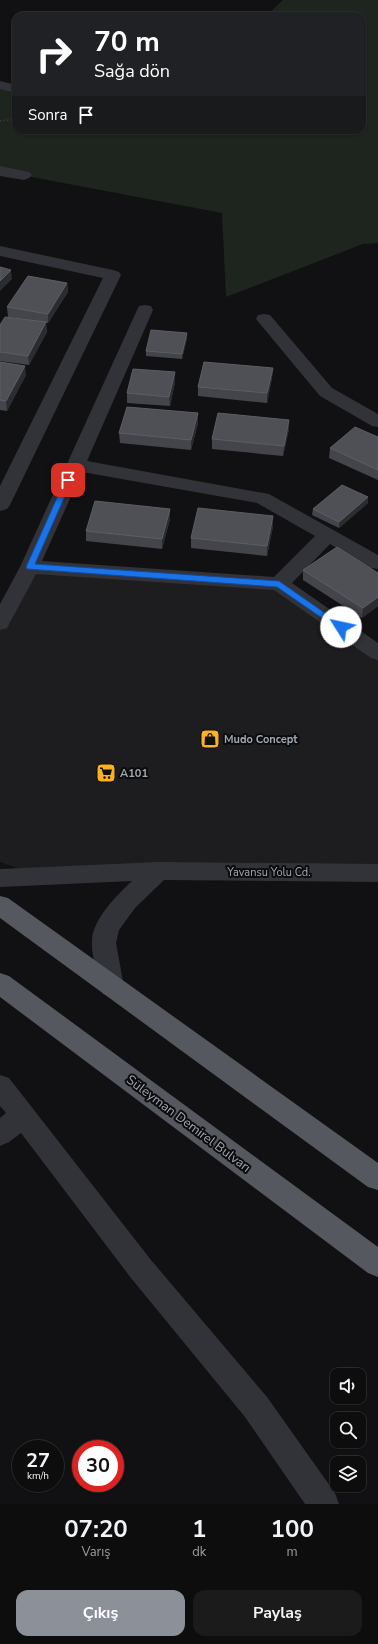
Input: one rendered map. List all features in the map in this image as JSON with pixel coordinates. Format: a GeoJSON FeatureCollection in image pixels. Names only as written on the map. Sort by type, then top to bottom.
{"type":"FeatureCollection","features":[{"type":"Feature","properties":{"kind":"highway"},"geometry":{"type":"LineString","coordinates":[[0,905],[378,1178]]}},
{"type":"Feature","properties":{"kind":"highway","name":"Süleyman Demirel Bulvarı"},"geometry":{"type":"LineString","coordinates":[[0,983],[378,1264]]}},
{"type":"Feature","properties":{"kind":"street"},"geometry":{"type":"LineString","coordinates":[[0,84],[12,88]]}},
{"type":"Feature","properties":{"kind":"street"},"geometry":{"type":"LineString","coordinates":[[0,171],[24,175]]}},
{"type":"Feature","properties":{"kind":"street"},"geometry":{"type":"LineString","coordinates":[[0,250],[113,275],[0,505]]}},
{"type":"Feature","properties":{"kind":"street"},"geometry":{"type":"LineString","coordinates":[[0,624],[30,567],[145,310]]}},
{"type":"Feature","properties":{"kind":"street"},"geometry":{"type":"LineString","coordinates":[[264,319],[326,392],[378,422]]}},
{"type":"Feature","properties":{"kind":"street"},"geometry":{"type":"LineString","coordinates":[[75,465],[262,498],[378,563]]}},
{"type":"Feature","properties":{"kind":"street"},"geometry":{"type":"LineString","coordinates":[[279,584],[328,535]]}},
{"type":"Feature","properties":{"kind":"street"},"geometry":{"type":"LineString","coordinates":[[30,567],[279,584],[378,653]]}},
{"type":"Feature","properties":{"kind":"street"},"geometry":{"type":"LineString","coordinates":[[0,862],[41,876]]}},
{"type":"Feature","properties":{"kind":"street"},"geometry":{"type":"LineString","coordinates":[[112,987],[104,939],[106,933],[111,921],[127,900],[159,871]]}},
{"type":"Feature","properties":{"kind":"street","name":"Yavansu Yolu Cd."},"geometry":{"type":"LineString","coordinates":[[0,878],[159,871],[378,873]]}},
{"type":"Feature","properties":{"kind":"street"},"geometry":{"type":"LineString","coordinates":[[0,1086],[141,1269],[256,1407],[324,1504]]}},
{"type":"Feature","properties":{"kind":"street"},"geometry":{"type":"LineString","coordinates":[[0,1134],[23,1115]]}},
{"type":"Feature","properties":{"kind":"path"},"geometry":{"type":"LineString","coordinates":[[0,121],[12,120]]}},
{"type":"Feature","properties":{"kind":"shaded area"},"geometry":{"type":"Polygon","coordinates":[[[283,0],[378,0],[378,243],[363,244],[226,297],[222,213],[0,171],[0,85],[12,88],[12,134],[366,134],[366,12],[270,12],[283,0]]]}},
{"type":"Feature","properties":{"kind":"shaded area"},"geometry":{"type":"Polygon","coordinates":[[[30,567],[279,584],[378,653],[378,873],[41,876],[0,862],[0,624],[30,567]]]}},
{"type":"Feature","properties":{"kind":"building"},"geometry":{"type":"Polygon","coordinates":[[[0,267],[11,270],[0,281],[0,267]]]}},
{"type":"Feature","properties":{"kind":"building"},"geometry":{"type":"Polygon","coordinates":[[[28,276],[67,283],[48,314],[7,307],[28,276]]]}},
{"type":"Feature","properties":{"kind":"building"},"geometry":{"type":"Polygon","coordinates":[[[5,317],[46,322],[28,356],[0,352],[0,325],[5,317]]]}},
{"type":"Feature","properties":{"kind":"building"},"geometry":{"type":"Polygon","coordinates":[[[151,330],[187,333],[182,354],[146,351],[151,330]]]}},
{"type":"Feature","properties":{"kind":"building"},"geometry":{"type":"Polygon","coordinates":[[[0,362],[25,366],[6,401],[0,400],[0,362]]]}},
{"type":"Feature","properties":{"kind":"building"},"geometry":{"type":"Polygon","coordinates":[[[204,362],[273,368],[267,393],[198,387],[204,362]]]}},
{"type":"Feature","properties":{"kind":"building"},"geometry":{"type":"Polygon","coordinates":[[[133,369],[175,372],[169,397],[127,393],[133,369]]]}},
{"type":"Feature","properties":{"kind":"building"},"geometry":{"type":"Polygon","coordinates":[[[127,407],[198,413],[191,440],[119,433],[127,407]]]}},
{"type":"Feature","properties":{"kind":"building"},"geometry":{"type":"Polygon","coordinates":[[[218,413],[289,420],[284,446],[212,439],[218,413]]]}},
{"type":"Feature","properties":{"kind":"building"},"geometry":{"type":"Polygon","coordinates":[[[355,427],[378,437],[378,470],[330,448],[355,427]]]}},
{"type":"Feature","properties":{"kind":"building"},"geometry":{"type":"Polygon","coordinates":[[[342,485],[368,497],[339,522],[313,509],[342,485]]]}},
{"type":"Feature","properties":{"kind":"building"},"geometry":{"type":"Polygon","coordinates":[[[95,501],[170,509],[162,539],[86,531],[95,501]]]}},
{"type":"Feature","properties":{"kind":"building"},"geometry":{"type":"Polygon","coordinates":[[[198,508],[273,516],[267,546],[191,538],[198,508]]]}},
{"type":"Feature","properties":{"kind":"building"},"geometry":{"type":"Polygon","coordinates":[[[337,547],[378,573],[378,597],[363,608],[303,570],[337,547]]]}},
{"type":"Feature","properties":{"kind":"place","name":"Mudo Concept"},"geometry":{"type":"Point","coordinates":[210,739]}},
{"type":"Feature","properties":{"kind":"place","name":"A101"},"geometry":{"type":"Point","coordinates":[106,773]}},
{"type":"Feature","properties":{"kind":"route"},"geometry":{"type":"LineString","coordinates":[[68,480],[30,567],[279,584],[341,627]]}}]}
